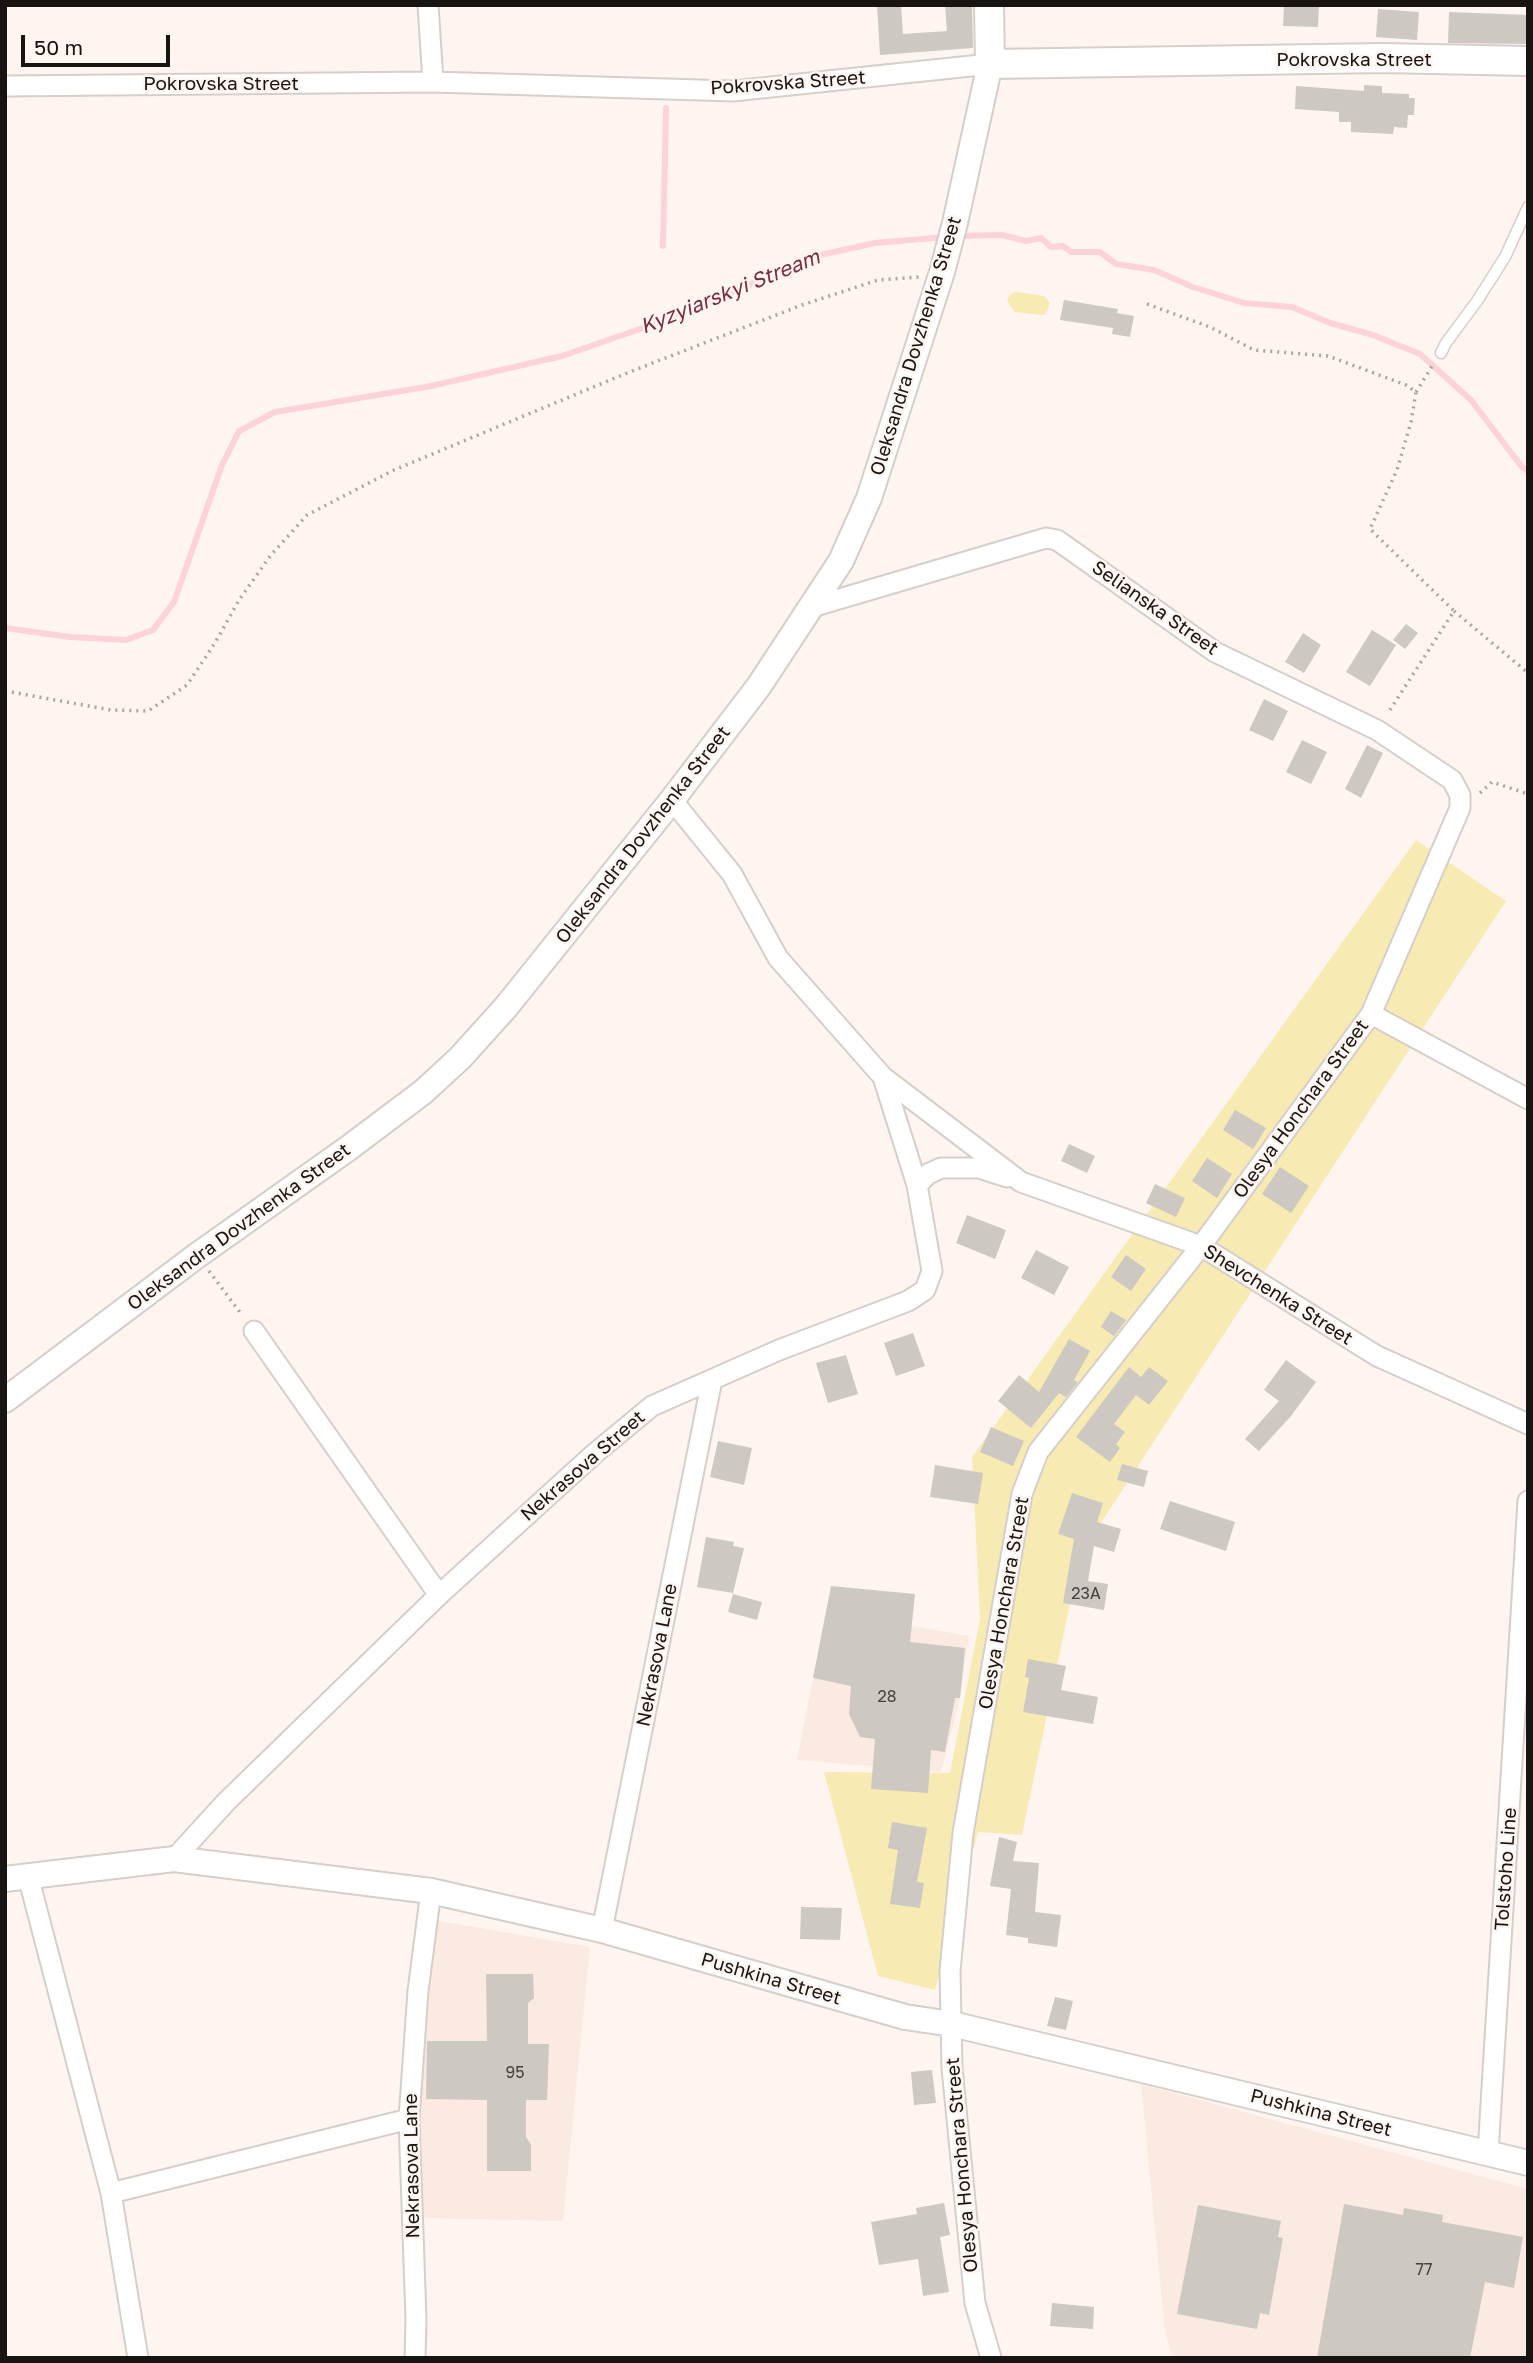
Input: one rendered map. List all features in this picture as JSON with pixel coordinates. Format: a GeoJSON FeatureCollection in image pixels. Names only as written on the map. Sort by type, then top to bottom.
{"type":"FeatureCollection","features":[{"type":"Feature","properties":{"kind":"main road"},"geometry":{"type":"LineString","coordinates":[[989,5],[990,64]]}},
{"type":"Feature","properties":{"kind":"main road","name":"Pokrovska Street"},"geometry":{"type":"LineString","coordinates":[[990,64],[1383,58],[1528,61]]}},
{"type":"Feature","properties":{"kind":"street"},"geometry":{"type":"LineString","coordinates":[[428,5],[433,82]]}},
{"type":"Feature","properties":{"kind":"street","name":"Pokrovska Street"},"geometry":{"type":"LineString","coordinates":[[5,86],[433,82],[733,91],[990,64]]}},
{"type":"Feature","properties":{"kind":"street","name":"Oleksandra Dovzhenka Street"},"geometry":{"type":"LineString","coordinates":[[5,1401],[195,1257],[423,1092],[460,1058],[506,1007],[672,800],[759,686],[841,561],[869,498],[942,272],[990,64]]}},
{"type":"Feature","properties":{"kind":"street","name":"Selianska Street"},"geometry":{"type":"LineString","coordinates":[[813,607],[1046,538],[1057,540],[1215,652],[1377,730],[1452,780],[1460,795],[1460,808]]}},
{"type":"Feature","properties":{"kind":"street","name":"Shevchenka Street"},"geometry":{"type":"LineString","coordinates":[[672,800],[733,874],[778,958],[883,1077],[1021,1182]]}},
{"type":"Feature","properties":{"kind":"street","name":"Olesya Honchara Street"},"geometry":{"type":"LineString","coordinates":[[991,2358],[975,2304],[952,2067],[950,1971],[963,1833],[1022,1494],[1038,1452],[1201,1246],[1371,1014],[1460,808]]}},
{"type":"Feature","properties":{"kind":"street"},"geometry":{"type":"LineString","coordinates":[[1371,1014],[1528,1099]]}},
{"type":"Feature","properties":{"kind":"street","name":"Nekrasova Street"},"geometry":{"type":"LineString","coordinates":[[174,1859],[226,1802],[439,1595],[594,1454],[652,1406],[779,1350],[908,1301],[925,1290],[932,1271],[916,1185],[883,1077]]}},
{"type":"Feature","properties":{"kind":"street","name":"Shevchenka Street"},"geometry":{"type":"LineString","coordinates":[[916,1185],[928,1174],[942,1168],[979,1168],[1201,1246],[1377,1356],[1528,1424]]}},
{"type":"Feature","properties":{"kind":"street"},"geometry":{"type":"LineString","coordinates":[[254,1331],[439,1595]]}},
{"type":"Feature","properties":{"kind":"street","name":"Nekrasova Lane"},"geometry":{"type":"LineString","coordinates":[[602,1930],[712,1380]]}},
{"type":"Feature","properties":{"kind":"street","name":"Tolstoho Line"},"geometry":{"type":"LineString","coordinates":[[1488,2153],[1520,1762],[1528,1501]]}},
{"type":"Feature","properties":{"kind":"street","name":"Pushkina Street"},"geometry":{"type":"LineString","coordinates":[[17,1877],[174,1859],[431,1891],[602,1930],[905,2017],[952,2024],[1528,2163]]}},
{"type":"Feature","properties":{"kind":"street"},"geometry":{"type":"LineString","coordinates":[[17,1877],[110,2193],[138,2358]]}},
{"type":"Feature","properties":{"kind":"street","name":"Nekrasova Lane"},"geometry":{"type":"LineString","coordinates":[[415,2358],[416,2305],[409,2119],[418,1991],[431,1891]]}},
{"type":"Feature","properties":{"kind":"street"},"geometry":{"type":"LineString","coordinates":[[110,2193],[409,2119]]}},
{"type":"Feature","properties":{"kind":"lane"},"geometry":{"type":"LineString","coordinates":[[1441,353],[1505,257],[1528,207]]}},
{"type":"Feature","properties":{"kind":"path"},"geometry":{"type":"LineString","coordinates":[[5,691],[111,710],[148,711],[187,685],[239,600],[271,555],[307,515],[394,470],[627,373],[802,305],[878,280],[922,277],[942,272]]}},
{"type":"Feature","properties":{"kind":"path"},"geometry":{"type":"LineString","coordinates":[[1147,304],[1210,327],[1254,350],[1328,356],[1406,385],[1416,392]]}},
{"type":"Feature","properties":{"kind":"path"},"geometry":{"type":"LineString","coordinates":[[1441,353],[1416,392],[1411,422],[1392,479],[1370,529],[1454,611],[1528,673]]}},
{"type":"Feature","properties":{"kind":"path"},"geometry":{"type":"LineString","coordinates":[[1377,730],[1454,611]]}},
{"type":"Feature","properties":{"kind":"path"},"geometry":{"type":"LineString","coordinates":[[1460,808],[1492,782],[1528,794]]}},
{"type":"Feature","properties":{"kind":"path"},"geometry":{"type":"LineString","coordinates":[[208,1269],[254,1331]]}},
{"type":"Feature","properties":{"kind":"shaded area"},"geometry":{"type":"Polygon","coordinates":[[[1012,293],[1044,296],[1050,303],[1046,314],[1015,312],[1007,299],[1012,293]]]}},
{"type":"Feature","properties":{"kind":"shaded area"},"geometry":{"type":"Polygon","coordinates":[[[1416,840],[1506,901],[1080,1555],[1022,1835],[978,1832],[935,1990],[878,1976],[824,1772],[950,1773],[980,1619],[972,1457],[1416,840]]]}},
{"type":"Feature","properties":{"kind":"shaded area"},"geometry":{"type":"Polygon","coordinates":[[[831,1586],[912,1626],[969,1636],[960,1698],[941,1772],[797,1760],[831,1586]]]}},
{"type":"Feature","properties":{"kind":"shaded area"},"geometry":{"type":"Polygon","coordinates":[[[434,1920],[590,1947],[563,2221],[422,2218],[418,2100],[434,1920]]]}},
{"type":"Feature","properties":{"kind":"shaded area"},"geometry":{"type":"Polygon","coordinates":[[[1141,2084],[1528,2189],[1528,2358],[1173,2358],[1165,2333],[1141,2084]]]}},
{"type":"Feature","properties":{"kind":"building"},"geometry":{"type":"Polygon","coordinates":[[[877,5],[901,5],[903,34],[947,31],[945,5],[972,5],[973,48],[880,55],[877,5]]]}},
{"type":"Feature","properties":{"kind":"building"},"geometry":{"type":"Polygon","coordinates":[[[1284,5],[1319,5],[1318,27],[1283,26],[1284,5]]]}},
{"type":"Feature","properties":{"kind":"building"},"geometry":{"type":"Polygon","coordinates":[[[1378,9],[1419,12],[1417,40],[1376,37],[1378,9]]]}},
{"type":"Feature","properties":{"kind":"building"},"geometry":{"type":"Polygon","coordinates":[[[1449,12],[1528,15],[1528,44],[1448,43],[1449,12]]]}},
{"type":"Feature","properties":{"kind":"building"},"geometry":{"type":"Polygon","coordinates":[[[1364,85],[1382,86],[1382,93],[1409,94],[1409,98],[1415,98],[1414,115],[1408,115],[1407,128],[1394,127],[1393,134],[1351,132],[1351,122],[1339,122],[1339,112],[1295,109],[1296,86],[1364,91],[1364,85]]]}},
{"type":"Feature","properties":{"kind":"building"},"geometry":{"type":"Polygon","coordinates":[[[1064,300],[1118,309],[1117,313],[1134,316],[1130,337],[1112,334],[1113,328],[1060,320],[1064,300]]]}},
{"type":"Feature","properties":{"kind":"building"},"geometry":{"type":"Polygon","coordinates":[[[1406,624],[1418,633],[1405,649],[1393,640],[1406,624]]]}},
{"type":"Feature","properties":{"kind":"building"},"geometry":{"type":"Polygon","coordinates":[[[1372,630],[1396,645],[1370,686],[1346,672],[1372,630]]]}},
{"type":"Feature","properties":{"kind":"building"},"geometry":{"type":"Polygon","coordinates":[[[1303,633],[1321,645],[1304,673],[1285,662],[1303,633]]]}},
{"type":"Feature","properties":{"kind":"building"},"geometry":{"type":"Polygon","coordinates":[[[1264,699],[1288,711],[1273,741],[1249,730],[1264,699]]]}},
{"type":"Feature","properties":{"kind":"building"},"geometry":{"type":"Polygon","coordinates":[[[1302,740],[1327,752],[1311,784],[1286,772],[1302,740]]]}},
{"type":"Feature","properties":{"kind":"building"},"geometry":{"type":"Polygon","coordinates":[[[1367,745],[1383,753],[1361,798],[1345,789],[1367,745]]]}},
{"type":"Feature","properties":{"kind":"building"},"geometry":{"type":"Polygon","coordinates":[[[1235,1110],[1266,1128],[1253,1149],[1223,1130],[1235,1110]]]}},
{"type":"Feature","properties":{"kind":"building"},"geometry":{"type":"Polygon","coordinates":[[[1069,1144],[1095,1156],[1087,1173],[1061,1161],[1069,1144]]]}},
{"type":"Feature","properties":{"kind":"building"},"geometry":{"type":"Polygon","coordinates":[[[1207,1158],[1232,1174],[1217,1198],[1192,1181],[1207,1158]]]}},
{"type":"Feature","properties":{"kind":"building"},"geometry":{"type":"Polygon","coordinates":[[[1280,1167],[1309,1186],[1291,1213],[1262,1194],[1280,1167]]]}},
{"type":"Feature","properties":{"kind":"building"},"geometry":{"type":"Polygon","coordinates":[[[1155,1184],[1185,1198],[1176,1217],[1146,1203],[1155,1184]]]}},
{"type":"Feature","properties":{"kind":"building"},"geometry":{"type":"Polygon","coordinates":[[[967,1215],[1006,1230],[995,1259],[956,1243],[967,1215]]]}},
{"type":"Feature","properties":{"kind":"building"},"geometry":{"type":"Polygon","coordinates":[[[1036,1250],[1069,1267],[1054,1295],[1021,1278],[1036,1250]]]}},
{"type":"Feature","properties":{"kind":"building"},"geometry":{"type":"Polygon","coordinates":[[[1126,1255],[1146,1269],[1131,1291],[1111,1277],[1126,1255]]]}},
{"type":"Feature","properties":{"kind":"building"},"geometry":{"type":"Polygon","coordinates":[[[1111,1311],[1126,1320],[1114,1336],[1101,1327],[1111,1311]]]}},
{"type":"Feature","properties":{"kind":"building"},"geometry":{"type":"Polygon","coordinates":[[[913,1333],[925,1366],[896,1376],[884,1343],[913,1333]]]}},
{"type":"Feature","properties":{"kind":"building"},"geometry":{"type":"Polygon","coordinates":[[[1069,1339],[1090,1351],[1074,1380],[1078,1382],[1066,1397],[1059,1393],[1031,1428],[998,1401],[1019,1375],[1039,1392],[1069,1339]]]}},
{"type":"Feature","properties":{"kind":"building"},"geometry":{"type":"Polygon","coordinates":[[[846,1355],[858,1394],[828,1403],[816,1363],[846,1355]]]}},
{"type":"Feature","properties":{"kind":"building"},"geometry":{"type":"Polygon","coordinates":[[[1286,1360],[1316,1382],[1291,1416],[1259,1451],[1245,1439],[1279,1401],[1264,1390],[1286,1360]]]}},
{"type":"Feature","properties":{"kind":"building"},"geometry":{"type":"Polygon","coordinates":[[[1129,1367],[1141,1377],[1149,1367],[1168,1381],[1149,1405],[1136,1395],[1114,1424],[1125,1432],[1116,1444],[1120,1448],[1110,1462],[1076,1437],[1129,1367]]]}},
{"type":"Feature","properties":{"kind":"building"},"geometry":{"type":"Polygon","coordinates":[[[991,1427],[1024,1441],[1013,1466],[980,1452],[991,1427]]]}},
{"type":"Feature","properties":{"kind":"building"},"geometry":{"type":"Polygon","coordinates":[[[718,1441],[752,1448],[744,1485],[710,1477],[718,1441]]]}},
{"type":"Feature","properties":{"kind":"building"},"geometry":{"type":"Polygon","coordinates":[[[1122,1464],[1148,1471],[1144,1487],[1117,1480],[1122,1464]]]}},
{"type":"Feature","properties":{"kind":"building"},"geometry":{"type":"Polygon","coordinates":[[[935,1465],[983,1473],[978,1504],[930,1497],[935,1465]]]}},
{"type":"Feature","properties":{"kind":"building"},"geometry":{"type":"Polygon","coordinates":[[[1072,1493],[1103,1503],[1097,1522],[1121,1529],[1114,1552],[1094,1546],[1088,1581],[1108,1584],[1104,1610],[1063,1603],[1074,1539],[1058,1534],[1072,1493]]]}},
{"type":"Feature","properties":{"kind":"building"},"geometry":{"type":"Polygon","coordinates":[[[1170,1501],[1235,1522],[1226,1551],[1160,1529],[1170,1501]]]}},
{"type":"Feature","properties":{"kind":"building"},"geometry":{"type":"Polygon","coordinates":[[[706,1537],[734,1542],[733,1546],[744,1548],[733,1593],[697,1587],[706,1537]]]}},
{"type":"Feature","properties":{"kind":"building"},"geometry":{"type":"Polygon","coordinates":[[[831,1586],[915,1594],[910,1642],[965,1648],[960,1698],[955,1698],[945,1752],[931,1750],[928,1793],[871,1789],[875,1739],[860,1737],[849,1714],[851,1686],[813,1678],[831,1586]]]}},
{"type":"Feature","properties":{"kind":"building"},"geometry":{"type":"Polygon","coordinates":[[[733,1594],[762,1602],[757,1620],[728,1612],[733,1594]]]}},
{"type":"Feature","properties":{"kind":"building"},"geometry":{"type":"Polygon","coordinates":[[[1028,1659],[1066,1666],[1061,1690],[1098,1697],[1093,1724],[1023,1712],[1029,1678],[1025,1677],[1028,1659]]]}},
{"type":"Feature","properties":{"kind":"building"},"geometry":{"type":"Polygon","coordinates":[[[892,1822],[927,1828],[917,1882],[924,1883],[920,1908],[890,1904],[898,1850],[888,1848],[892,1822]]]}},
{"type":"Feature","properties":{"kind":"building"},"geometry":{"type":"Polygon","coordinates":[[[999,1837],[1017,1842],[1013,1861],[1039,1863],[1035,1912],[1061,1915],[1057,1947],[1028,1943],[1028,1938],[1006,1935],[1011,1889],[990,1886],[999,1837]]]}},
{"type":"Feature","properties":{"kind":"building"},"geometry":{"type":"Polygon","coordinates":[[[801,1907],[842,1908],[840,1940],[800,1939],[801,1907]]]}},
{"type":"Feature","properties":{"kind":"building"},"geometry":{"type":"Polygon","coordinates":[[[486,1974],[533,1974],[534,1998],[528,2003],[528,2044],[549,2044],[547,2100],[526,2100],[526,2137],[531,2145],[531,2171],[487,2171],[487,2100],[426,2099],[427,2041],[487,2041],[486,1974]]]}},
{"type":"Feature","properties":{"kind":"building"},"geometry":{"type":"Polygon","coordinates":[[[1055,1997],[1073,2001],[1066,2030],[1047,2026],[1055,1997]]]}},
{"type":"Feature","properties":{"kind":"building"},"geometry":{"type":"Polygon","coordinates":[[[932,2070],[936,2103],[914,2105],[911,2072],[932,2070]]]}},
{"type":"Feature","properties":{"kind":"building"},"geometry":{"type":"Polygon","coordinates":[[[944,2203],[950,2235],[940,2237],[949,2292],[923,2296],[918,2259],[879,2265],[871,2222],[917,2214],[916,2208],[944,2203]]]}},
{"type":"Feature","properties":{"kind":"building"},"geometry":{"type":"Polygon","coordinates":[[[1344,2204],[1403,2215],[1404,2208],[1443,2215],[1442,2222],[1523,2237],[1514,2288],[1485,2282],[1470,2358],[1317,2358],[1344,2204]]]}},
{"type":"Feature","properties":{"kind":"building"},"geometry":{"type":"Polygon","coordinates":[[[1198,2205],[1281,2221],[1278,2237],[1283,2238],[1269,2315],[1260,2313],[1257,2329],[1177,2314],[1198,2205]]]}},
{"type":"Feature","properties":{"kind":"building"},"geometry":{"type":"Polygon","coordinates":[[[1052,2303],[1094,2307],[1093,2329],[1050,2326],[1052,2303]]]}},
{"type":"Feature","properties":{"kind":"waterway"},"geometry":{"type":"LineString","coordinates":[[663,246],[666,108]]}},
{"type":"Feature","properties":{"kind":"waterway","name":"Kyzyiarskyi Stream"},"geometry":{"type":"LineString","coordinates":[[956,236],[1002,235],[1026,241],[1041,238],[1051,247],[1063,246],[1071,252],[1100,252],[1116,264],[1154,270],[1193,287],[1244,303],[1292,307],[1420,354],[1471,400],[1522,467],[1528,471]]}},
{"type":"Feature","properties":{"kind":"waterway","name":"Kyzyiarskyi Stream"},"geometry":{"type":"LineString","coordinates":[[5,628],[70,637],[126,640],[153,630],[174,602],[222,465],[239,431],[275,412],[431,386],[562,356],[663,321],[820,255],[875,243],[945,237]]}}]}
